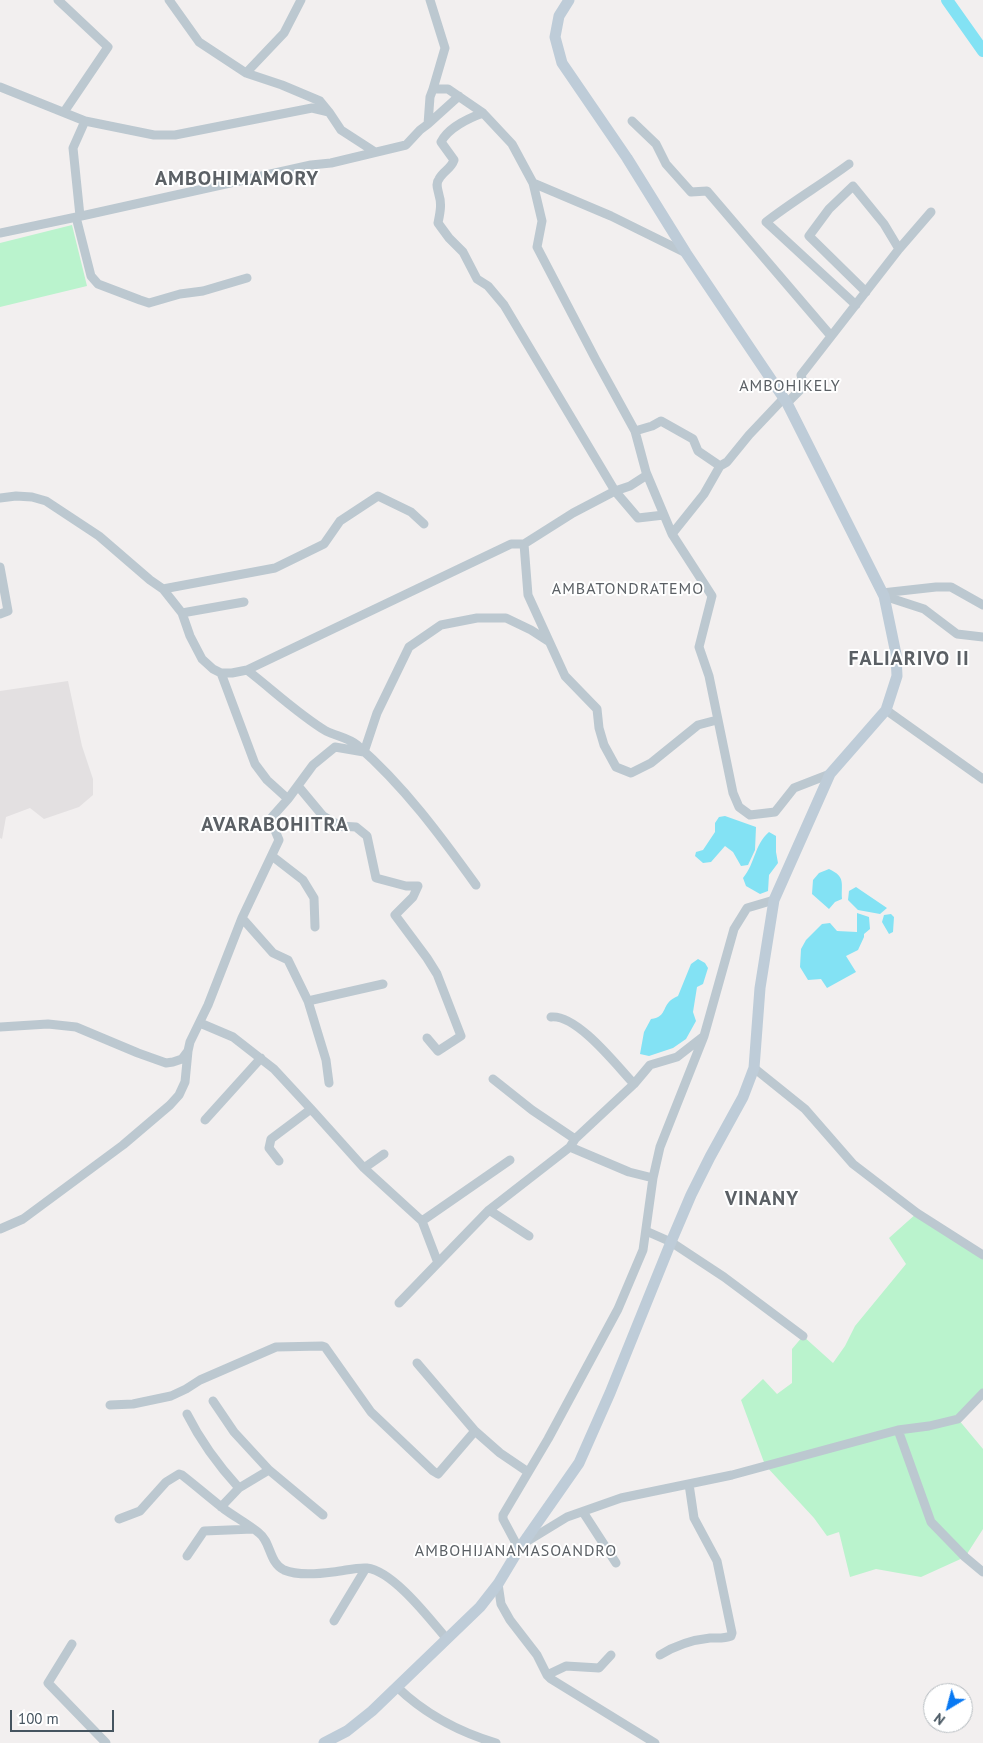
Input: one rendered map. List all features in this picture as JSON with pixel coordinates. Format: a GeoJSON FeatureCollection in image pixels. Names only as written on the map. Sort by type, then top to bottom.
{"type":"FeatureCollection","features":[{"type":"Feature","properties":{"kind":"street"},"geometry":{"type":"LineString","coordinates":[[58,0],[108,47],[64,112]]}},
{"type":"Feature","properties":{"kind":"street"},"geometry":{"type":"LineString","coordinates":[[169,0],[199,42],[246,73],[282,85],[320,101],[341,130],[375,152]]}},
{"type":"Feature","properties":{"kind":"street"},"geometry":{"type":"LineString","coordinates":[[246,73],[284,33],[301,0]]}},
{"type":"Feature","properties":{"kind":"street"},"geometry":{"type":"LineString","coordinates":[[428,124],[430,97],[445,48],[430,0]]}},
{"type":"Feature","properties":{"kind":"street"},"geometry":{"type":"LineString","coordinates":[[324,1743],[347,1730],[372,1711],[473,1614],[498,1584],[521,1546],[579,1463],[610,1393],[671,1242],[710,1157],[743,1097],[754,1068],[760,988],[774,900],[830,774],[886,710],[897,676],[896,654],[883,594],[786,401],[686,253],[627,158],[562,63],[555,37],[559,16],[568,0]]}},
{"type":"Feature","properties":{"kind":"street"},"geometry":{"type":"LineString","coordinates":[[0,87],[85,121],[154,135],[175,135],[312,108],[329,112]]}},
{"type":"Feature","properties":{"kind":"street"},"geometry":{"type":"LineString","coordinates":[[433,89],[448,89],[459,96],[482,113],[512,144],[533,183],[542,221],[537,247],[635,431],[647,475],[672,534],[712,596],[699,647],[709,676],[733,794],[739,807],[750,815],[775,812],[794,788],[830,774]]}},
{"type":"Feature","properties":{"kind":"street"},"geometry":{"type":"LineString","coordinates":[[0,233],[406,145],[420,130],[459,96]]}},
{"type":"Feature","properties":{"kind":"street"},"geometry":{"type":"LineString","coordinates":[[482,113],[448,133],[441,142],[454,160],[452,166],[438,179],[437,187],[441,207],[438,223],[463,252],[477,279],[488,286],[504,304],[615,491],[638,518],[664,515]]}},
{"type":"Feature","properties":{"kind":"street"},"geometry":{"type":"LineString","coordinates":[[85,121],[73,148],[78,217],[91,276],[98,284],[150,303],[180,294],[203,291],[247,278]]}},
{"type":"Feature","properties":{"kind":"street"},"geometry":{"type":"LineString","coordinates":[[632,121],[656,144],[666,164],[691,192],[707,192],[831,336]]}},
{"type":"Feature","properties":{"kind":"street"},"geometry":{"type":"LineString","coordinates":[[849,164],[818,187],[794,200],[766,222],[856,305]]}},
{"type":"Feature","properties":{"kind":"street"},"geometry":{"type":"LineString","coordinates":[[533,183],[611,216],[686,253]]}},
{"type":"Feature","properties":{"kind":"street"},"geometry":{"type":"LineString","coordinates":[[866,292],[808,236],[829,209],[853,186],[884,224],[899,249]]}},
{"type":"Feature","properties":{"kind":"street"},"geometry":{"type":"LineString","coordinates":[[672,534],[704,494],[720,466],[726,462],[748,435],[804,386],[801,375],[899,249],[931,212]]}},
{"type":"Feature","properties":{"kind":"street"},"geometry":{"type":"LineString","coordinates":[[635,431],[661,421],[693,439],[698,450],[720,466]]}},
{"type":"Feature","properties":{"kind":"street"},"geometry":{"type":"LineString","coordinates":[[0,498],[24,496],[46,501],[99,536],[163,589],[182,613],[190,636],[202,659],[213,669],[221,673],[232,673],[247,670],[511,544],[524,544],[574,513],[615,491],[630,486],[647,475]]}},
{"type":"Feature","properties":{"kind":"street"},"geometry":{"type":"LineString","coordinates":[[163,589],[275,568],[324,544],[340,521],[378,496],[411,512],[424,524]]}},
{"type":"Feature","properties":{"kind":"street"},"geometry":{"type":"LineString","coordinates":[[524,544],[528,595],[565,676],[597,709],[599,728],[604,745],[616,767],[631,773],[651,764],[698,725],[717,720]]}},
{"type":"Feature","properties":{"kind":"street"},"geometry":{"type":"LineString","coordinates":[[0,568],[8,611],[0,614]]}},
{"type":"Feature","properties":{"kind":"street"},"geometry":{"type":"LineString","coordinates":[[883,594],[936,587],[951,587],[983,605]]}},
{"type":"Feature","properties":{"kind":"street"},"geometry":{"type":"LineString","coordinates":[[883,594],[924,609],[957,634],[983,637]]}},
{"type":"Feature","properties":{"kind":"street"},"geometry":{"type":"LineString","coordinates":[[182,613],[244,602]]}},
{"type":"Feature","properties":{"kind":"street"},"geometry":{"type":"LineString","coordinates":[[364,752],[377,713],[409,648],[441,625],[477,618],[506,618],[548,641]]}},
{"type":"Feature","properties":{"kind":"street"},"geometry":{"type":"LineString","coordinates":[[247,670],[306,717],[327,731],[355,744],[394,780],[440,836],[476,885]]}},
{"type":"Feature","properties":{"kind":"street"},"geometry":{"type":"LineString","coordinates":[[221,673],[255,764],[267,780],[288,799]]}},
{"type":"Feature","properties":{"kind":"street"},"geometry":{"type":"LineString","coordinates":[[886,710],[983,779]]}},
{"type":"Feature","properties":{"kind":"street"},"geometry":{"type":"LineString","coordinates":[[0,1229],[23,1220],[122,1145],[170,1105],[179,1095],[184,1082],[190,1042],[200,1023],[242,918],[279,840],[272,817],[313,765],[335,747],[364,752]]}},
{"type":"Feature","properties":{"kind":"street"},"geometry":{"type":"LineString","coordinates":[[298,786],[323,816],[340,826],[356,827],[367,836],[376,878],[406,886],[418,886],[413,897],[395,915],[437,974],[462,1036],[438,1051],[427,1038]]}},
{"type":"Feature","properties":{"kind":"street"},"geometry":{"type":"LineString","coordinates":[[272,856],[303,880],[314,898],[316,927]]}},
{"type":"Feature","properties":{"kind":"street"},"geometry":{"type":"LineString","coordinates":[[521,1546],[503,1519],[503,1516],[548,1439],[618,1309],[643,1250],[653,1178],[660,1147],[704,1036],[734,928],[747,908],[774,900]]}},
{"type":"Feature","properties":{"kind":"street"},"geometry":{"type":"LineString","coordinates":[[242,918],[273,953],[288,960],[308,1001],[326,1060],[329,1083]]}},
{"type":"Feature","properties":{"kind":"street"},"geometry":{"type":"LineString","coordinates":[[308,1001],[383,984]]}},
{"type":"Feature","properties":{"kind":"street"},"geometry":{"type":"LineString","coordinates":[[551,1017],[563,1018],[580,1028],[634,1084]]}},
{"type":"Feature","properties":{"kind":"street"},"geometry":{"type":"LineString","coordinates":[[200,1023],[233,1037],[261,1058],[311,1108],[364,1168],[422,1222],[438,1263]]}},
{"type":"Feature","properties":{"kind":"street"},"geometry":{"type":"LineString","coordinates":[[0,1027],[48,1024],[76,1026],[166,1063],[182,1058],[188,1051]]}},
{"type":"Feature","properties":{"kind":"street"},"geometry":{"type":"LineString","coordinates":[[399,1303],[489,1210],[570,1147],[575,1139],[634,1084],[650,1065],[677,1057],[704,1036]]}},
{"type":"Feature","properties":{"kind":"street"},"geometry":{"type":"LineString","coordinates":[[205,1120],[261,1058]]}},
{"type":"Feature","properties":{"kind":"street"},"geometry":{"type":"LineString","coordinates":[[754,1068],[805,1109],[853,1164],[917,1213],[983,1256]]}},
{"type":"Feature","properties":{"kind":"street"},"geometry":{"type":"LineString","coordinates":[[493,1079],[532,1110],[575,1139]]}},
{"type":"Feature","properties":{"kind":"street"},"geometry":{"type":"LineString","coordinates":[[279,1161],[269,1148],[271,1139],[311,1108]]}},
{"type":"Feature","properties":{"kind":"street"},"geometry":{"type":"LineString","coordinates":[[570,1147],[629,1172],[653,1178]]}},
{"type":"Feature","properties":{"kind":"street"},"geometry":{"type":"LineString","coordinates":[[364,1168],[384,1154]]}},
{"type":"Feature","properties":{"kind":"street"},"geometry":{"type":"LineString","coordinates":[[422,1222],[510,1160]]}},
{"type":"Feature","properties":{"kind":"street"},"geometry":{"type":"LineString","coordinates":[[489,1210],[530,1236]]}},
{"type":"Feature","properties":{"kind":"street"},"geometry":{"type":"LineString","coordinates":[[646,1232],[671,1242],[724,1277],[803,1336]]}},
{"type":"Feature","properties":{"kind":"street"},"geometry":{"type":"LineString","coordinates":[[110,1405],[133,1404],[171,1396],[200,1380],[276,1347],[322,1346],[325,1347],[371,1412],[433,1472],[438,1474],[441,1472],[475,1431]]}},
{"type":"Feature","properties":{"kind":"street"},"geometry":{"type":"LineString","coordinates":[[417,1363],[475,1431],[500,1453],[528,1472]]}},
{"type":"Feature","properties":{"kind":"street"},"geometry":{"type":"LineString","coordinates":[[521,1546],[564,1519],[621,1498],[732,1475],[898,1430],[929,1426],[958,1419],[983,1392]]}},
{"type":"Feature","properties":{"kind":"street"},"geometry":{"type":"LineString","coordinates":[[213,1402],[234,1432],[269,1470],[323,1515]]}},
{"type":"Feature","properties":{"kind":"street"},"geometry":{"type":"LineString","coordinates":[[186,1414],[209,1453],[239,1488]]}},
{"type":"Feature","properties":{"kind":"street"},"geometry":{"type":"LineString","coordinates":[[898,1430],[931,1522],[965,1557],[983,1572]]}},
{"type":"Feature","properties":{"kind":"street"},"geometry":{"type":"LineString","coordinates":[[221,1507],[239,1488],[269,1470]]}},
{"type":"Feature","properties":{"kind":"street"},"geometry":{"type":"LineString","coordinates":[[119,1519],[140,1512],[166,1482],[179,1474],[221,1507],[262,1535],[277,1566],[290,1572],[329,1572],[366,1568],[377,1570],[399,1586],[424,1611],[446,1638]]}},
{"type":"Feature","properties":{"kind":"street"},"geometry":{"type":"LineString","coordinates":[[660,1654],[686,1642],[710,1638],[726,1638],[731,1636],[732,1632],[717,1561],[694,1518],[689,1484]]}},
{"type":"Feature","properties":{"kind":"street"},"geometry":{"type":"LineString","coordinates":[[584,1512],[616,1563]]}},
{"type":"Feature","properties":{"kind":"street"},"geometry":{"type":"LineString","coordinates":[[187,1556],[204,1531],[253,1530]]}},
{"type":"Feature","properties":{"kind":"street"},"geometry":{"type":"LineString","coordinates":[[334,1621],[366,1568]]}},
{"type":"Feature","properties":{"kind":"street"},"geometry":{"type":"LineString","coordinates":[[498,1584],[501,1604],[510,1620],[537,1655],[547,1675],[655,1743]]}},
{"type":"Feature","properties":{"kind":"street"},"geometry":{"type":"LineString","coordinates":[[72,1644],[48,1683],[106,1743]]}},
{"type":"Feature","properties":{"kind":"street"},"geometry":{"type":"LineString","coordinates":[[547,1675],[566,1666],[599,1668],[611,1656]]}},
{"type":"Feature","properties":{"kind":"street"},"geometry":{"type":"LineString","coordinates":[[397,1687],[418,1707],[467,1739],[496,1743]]}},
{"type":"Feature","properties":{"kind":"shaded area"},"geometry":{"type":"Polygon","coordinates":[[[68,681],[82,746],[93,779],[93,795],[79,807],[44,819],[30,808],[6,817],[2,839],[0,838],[0,691],[68,681]]]}},
{"type":"Feature","properties":{"kind":"green space"},"geometry":{"type":"Polygon","coordinates":[[[72,225],[87,286],[0,307],[0,243],[72,225]]]}},
{"type":"Feature","properties":{"kind":"green space"},"geometry":{"type":"Polygon","coordinates":[[[917,1213],[983,1255],[983,1393],[958,1419],[983,1449],[983,1529],[965,1557],[921,1577],[876,1569],[850,1577],[839,1532],[827,1536],[814,1518],[765,1465],[741,1400],[763,1379],[777,1394],[792,1383],[792,1349],[803,1336],[833,1363],[845,1346],[855,1326],[906,1264],[889,1238],[917,1213]]]}},
{"type":"Feature","properties":{"kind":"water"},"geometry":{"type":"Polygon","coordinates":[[[725,816],[756,827],[755,850],[748,865],[741,866],[733,852],[725,846],[711,862],[703,863],[695,856],[696,852],[703,850],[715,832],[715,823],[719,817],[725,816]]]}},
{"type":"Feature","properties":{"kind":"water"},"geometry":{"type":"Polygon","coordinates":[[[769,832],[776,836],[778,863],[769,875],[768,891],[760,894],[746,886],[743,878],[760,842],[769,832]]]}},
{"type":"Feature","properties":{"kind":"water"},"geometry":{"type":"Polygon","coordinates":[[[829,869],[838,875],[842,881],[842,899],[835,902],[829,909],[812,894],[813,880],[819,873],[829,869]]]}},
{"type":"Feature","properties":{"kind":"water"},"geometry":{"type":"Polygon","coordinates":[[[856,887],[887,908],[880,914],[858,910],[848,900],[849,891],[856,887]]]}},
{"type":"Feature","properties":{"kind":"water"},"geometry":{"type":"Polygon","coordinates":[[[857,913],[869,917],[870,929],[864,934],[858,950],[846,956],[856,972],[827,988],[821,979],[808,980],[800,967],[801,949],[806,940],[822,924],[830,923],[837,931],[857,932],[857,913]]]}},
{"type":"Feature","properties":{"kind":"water"},"geometry":{"type":"Polygon","coordinates":[[[891,914],[894,917],[893,932],[889,934],[882,922],[884,915],[891,914]]]}},
{"type":"Feature","properties":{"kind":"water"},"geometry":{"type":"Polygon","coordinates":[[[698,959],[705,963],[708,968],[703,984],[697,987],[693,1012],[696,1021],[686,1039],[673,1048],[649,1056],[640,1054],[644,1032],[651,1019],[660,1016],[669,1002],[678,996],[691,964],[698,959]]]}},
{"type":"Feature","properties":{"kind":"waterway"},"geometry":{"type":"LineString","coordinates":[[947,0],[983,51]]}},
{"type":"Feature","properties":{"kind":"district","name":"AMBOHIMAMORY"},"geometry":{"type":"Point","coordinates":[237,179]}},
{"type":"Feature","properties":{"kind":"district","name":"AMBOHIKELY"},"geometry":{"type":"Point","coordinates":[790,386]}},
{"type":"Feature","properties":{"kind":"district","name":"AMBATONDRATEMO"},"geometry":{"type":"Point","coordinates":[628,589]}},
{"type":"Feature","properties":{"kind":"district","name":"FALIARIVO II"},"geometry":{"type":"Point","coordinates":[909,659]}},
{"type":"Feature","properties":{"kind":"district","name":"AVARABOHITRA"},"geometry":{"type":"Point","coordinates":[275,825]}},
{"type":"Feature","properties":{"kind":"district","name":"VINANY"},"geometry":{"type":"Point","coordinates":[762,1199]}},
{"type":"Feature","properties":{"kind":"district","name":"AMBOHIJANAMASOANDRO"},"geometry":{"type":"Point","coordinates":[516,1551]}}]}
